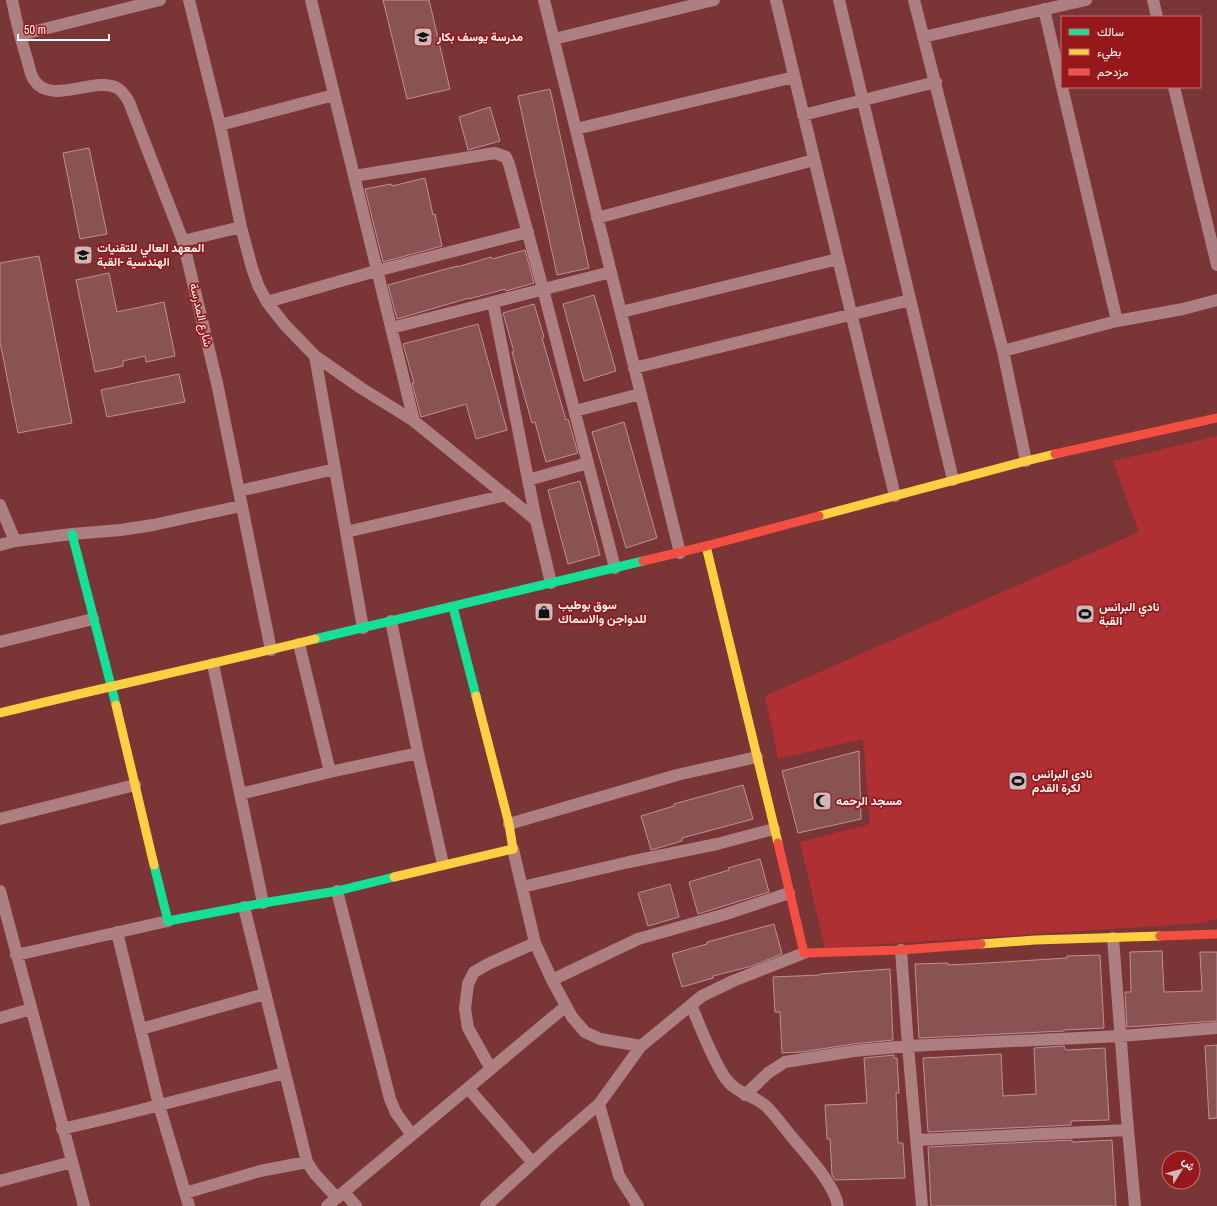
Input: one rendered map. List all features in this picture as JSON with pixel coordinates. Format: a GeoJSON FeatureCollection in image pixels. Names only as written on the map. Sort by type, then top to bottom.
{"type":"FeatureCollection","features":[{"type":"Feature","properties":{"kind":"street","name":"شارع المدرسة"},"geometry":{"type":"LineString","coordinates":[[12,0],[33,79],[40,87],[47,90],[56,91],[110,85],[124,94],[129,102],[183,241],[217,383],[271,650]]}},
{"type":"Feature","properties":{"kind":"street"},"geometry":{"type":"LineString","coordinates":[[20,34],[160,0]]}},
{"type":"Feature","properties":{"kind":"street"},"geometry":{"type":"LineString","coordinates":[[189,0],[220,125],[241,227],[252,268],[258,285],[267,302],[285,325],[315,356],[361,388],[414,421],[536,520]]}},
{"type":"Feature","properties":{"kind":"street"},"geometry":{"type":"LineString","coordinates":[[311,0],[376,271],[414,421]]}},
{"type":"Feature","properties":{"kind":"street"},"geometry":{"type":"LineString","coordinates":[[544,0],[680,553]]}},
{"type":"Feature","properties":{"kind":"street"},"geometry":{"type":"LineString","coordinates":[[554,39],[714,0]]}},
{"type":"Feature","properties":{"kind":"street"},"geometry":{"type":"LineString","coordinates":[[776,0],[895,496]]}},
{"type":"Feature","properties":{"kind":"street"},"geometry":{"type":"LineString","coordinates":[[840,0],[953,480]]}},
{"type":"Feature","properties":{"kind":"street"},"geometry":{"type":"LineString","coordinates":[[914,0],[1003,351],[1026,461]]}},
{"type":"Feature","properties":{"kind":"street"},"geometry":{"type":"LineString","coordinates":[[923,36],[1086,0]]}},
{"type":"Feature","properties":{"kind":"street"},"geometry":{"type":"LineString","coordinates":[[1153,0],[1157,16]]}},
{"type":"Feature","properties":{"kind":"street"},"geometry":{"type":"LineString","coordinates":[[1044,9],[1061,83]]}},
{"type":"Feature","properties":{"kind":"street"},"geometry":{"type":"LineString","coordinates":[[576,129],[794,77]]}},
{"type":"Feature","properties":{"kind":"street"},"geometry":{"type":"LineString","coordinates":[[803,115],[936,82]]}},
{"type":"Feature","properties":{"kind":"street"},"geometry":{"type":"LineString","coordinates":[[1062,88],[1117,321]]}},
{"type":"Feature","properties":{"kind":"street"},"geometry":{"type":"LineString","coordinates":[[1174,88],[1217,266]]}},
{"type":"Feature","properties":{"kind":"street"},"geometry":{"type":"LineString","coordinates":[[220,125],[334,95]]}},
{"type":"Feature","properties":{"kind":"street"},"geometry":{"type":"LineString","coordinates":[[354,176],[494,153],[506,157],[528,232],[615,568]]}},
{"type":"Feature","properties":{"kind":"street"},"geometry":{"type":"LineString","coordinates":[[598,218],[814,160]]}},
{"type":"Feature","properties":{"kind":"street"},"geometry":{"type":"LineString","coordinates":[[183,241],[241,227]]}},
{"type":"Feature","properties":{"kind":"street"},"geometry":{"type":"LineString","coordinates":[[267,302],[376,271],[528,232]]}},
{"type":"Feature","properties":{"kind":"street"},"geometry":{"type":"LineString","coordinates":[[621,312],[838,259]]}},
{"type":"Feature","properties":{"kind":"street"},"geometry":{"type":"LineString","coordinates":[[391,328],[611,272]]}},
{"type":"Feature","properties":{"kind":"street"},"geometry":{"type":"LineString","coordinates":[[634,368],[910,300]]}},
{"type":"Feature","properties":{"kind":"street"},"geometry":{"type":"LineString","coordinates":[[1003,351],[1117,321],[1183,309],[1217,300]]}},
{"type":"Feature","properties":{"kind":"street"},"geometry":{"type":"LineString","coordinates":[[493,302],[536,520],[551,583]]}},
{"type":"Feature","properties":{"kind":"street"},"geometry":{"type":"LineString","coordinates":[[315,356],[363,628]]}},
{"type":"Feature","properties":{"kind":"street"},"geometry":{"type":"LineString","coordinates":[[575,411],[640,394]]}},
{"type":"Feature","properties":{"kind":"street"},"geometry":{"type":"LineString","coordinates":[[0,713],[111,686],[299,644],[680,553],[1026,461],[1217,418]]}},
{"type":"Feature","properties":{"kind":"street"},"geometry":{"type":"LineString","coordinates":[[528,480],[588,463]]}},
{"type":"Feature","properties":{"kind":"street"},"geometry":{"type":"LineString","coordinates":[[239,491],[335,469]]}},
{"type":"Feature","properties":{"kind":"street"},"geometry":{"type":"LineString","coordinates":[[346,532],[506,495]]}},
{"type":"Feature","properties":{"kind":"street"},"geometry":{"type":"LineString","coordinates":[[0,505],[15,541]]}},
{"type":"Feature","properties":{"kind":"street"},"geometry":{"type":"LineString","coordinates":[[0,544],[154,525],[241,506]]}},
{"type":"Feature","properties":{"kind":"street"},"geometry":{"type":"LineString","coordinates":[[72,534],[111,686],[168,921]]}},
{"type":"Feature","properties":{"kind":"street"},"geometry":{"type":"LineString","coordinates":[[706,546],[804,953]]}},
{"type":"Feature","properties":{"kind":"street"},"geometry":{"type":"LineString","coordinates":[[453,606],[509,824],[513,849],[535,943],[552,980],[572,1017],[585,1032],[600,1039],[641,1046]]}},
{"type":"Feature","properties":{"kind":"street"},"geometry":{"type":"LineString","coordinates":[[0,642],[93,619]]}},
{"type":"Feature","properties":{"kind":"street"},"geometry":{"type":"LineString","coordinates":[[391,622],[443,864]]}},
{"type":"Feature","properties":{"kind":"street"},"geometry":{"type":"LineString","coordinates":[[299,644],[330,772]]}},
{"type":"Feature","properties":{"kind":"street"},"geometry":{"type":"LineString","coordinates":[[213,664],[263,902]]}},
{"type":"Feature","properties":{"kind":"street"},"geometry":{"type":"LineString","coordinates":[[240,794],[330,772],[418,753]]}},
{"type":"Feature","properties":{"kind":"street"},"geometry":{"type":"LineString","coordinates":[[509,824],[678,775],[757,756]]}},
{"type":"Feature","properties":{"kind":"street"},"geometry":{"type":"LineString","coordinates":[[0,819],[135,785]]}},
{"type":"Feature","properties":{"kind":"street"},"geometry":{"type":"LineString","coordinates":[[522,887],[629,862],[717,844],[774,829]]}},
{"type":"Feature","properties":{"kind":"street"},"geometry":{"type":"LineString","coordinates":[[16,955],[168,921],[263,902],[337,891],[443,864],[513,849]]}},
{"type":"Feature","properties":{"kind":"street"},"geometry":{"type":"LineString","coordinates":[[0,891],[62,1129],[84,1206]]}},
{"type":"Feature","properties":{"kind":"street"},"geometry":{"type":"LineString","coordinates":[[337,891],[390,1099],[396,1113],[412,1135]]}},
{"type":"Feature","properties":{"kind":"street"},"geometry":{"type":"LineString","coordinates":[[552,980],[638,939],[726,914],[789,893]]}},
{"type":"Feature","properties":{"kind":"street"},"geometry":{"type":"LineString","coordinates":[[244,907],[307,1162],[315,1174],[356,1206]]}},
{"type":"Feature","properties":{"kind":"street"},"geometry":{"type":"LineString","coordinates":[[117,932],[159,1105],[189,1206]]}},
{"type":"Feature","properties":{"kind":"street"},"geometry":{"type":"LineString","coordinates":[[486,1206],[554,1143],[599,1104],[641,1046],[702,996],[733,981],[804,953],[901,950],[1035,940],[1217,934]]}},
{"type":"Feature","properties":{"kind":"street"},"geometry":{"type":"LineString","coordinates":[[1113,938],[1135,1206]]}},
{"type":"Feature","properties":{"kind":"street"},"geometry":{"type":"LineString","coordinates":[[491,1069],[468,1028],[465,1009],[468,984],[474,972],[488,964],[535,943]]}},
{"type":"Feature","properties":{"kind":"street"},"geometry":{"type":"LineString","coordinates":[[901,950],[922,1206]]}},
{"type":"Feature","properties":{"kind":"street"},"geometry":{"type":"LineString","coordinates":[[141,1029],[265,994]]}},
{"type":"Feature","properties":{"kind":"street"},"geometry":{"type":"LineString","coordinates":[[691,1005],[708,1045],[726,1079],[745,1095],[766,1106],[776,1116],[830,1185],[838,1206]]}},
{"type":"Feature","properties":{"kind":"street"},"geometry":{"type":"LineString","coordinates":[[327,1206],[566,1006]]}},
{"type":"Feature","properties":{"kind":"street"},"geometry":{"type":"LineString","coordinates":[[0,1018],[31,1009]]}},
{"type":"Feature","properties":{"kind":"street"},"geometry":{"type":"LineString","coordinates":[[745,1095],[768,1073],[785,1062],[854,1051],[908,1046],[1121,1036],[1217,1028]]}},
{"type":"Feature","properties":{"kind":"street"},"geometry":{"type":"LineString","coordinates":[[62,1129],[285,1073]]}},
{"type":"Feature","properties":{"kind":"street"},"geometry":{"type":"LineString","coordinates":[[468,1088],[533,1163]]}},
{"type":"Feature","properties":{"kind":"street"},"geometry":{"type":"LineString","coordinates":[[599,1104],[619,1176],[638,1206]]}},
{"type":"Feature","properties":{"kind":"street"},"geometry":{"type":"LineString","coordinates":[[917,1140],[1128,1130]]}},
{"type":"Feature","properties":{"kind":"street"},"geometry":{"type":"LineString","coordinates":[[0,1181],[72,1162]]}},
{"type":"Feature","properties":{"kind":"street"},"geometry":{"type":"LineString","coordinates":[[185,1193],[260,1171],[307,1162]]}},
{"type":"Feature","properties":{"kind":"shaded area","name":"نادي البرانس القبة"},"geometry":{"type":"Polygon","coordinates":[[[1217,436],[1217,919],[1202,923],[825,948],[800,842],[870,824],[863,739],[778,759],[765,696],[1139,532],[1113,461],[1217,436]]]}},
{"type":"Feature","properties":{"kind":"building"},"geometry":{"type":"Polygon","coordinates":[[[383,0],[429,0],[450,89],[407,99],[383,0]]]}},
{"type":"Feature","properties":{"kind":"building"},"geometry":{"type":"Polygon","coordinates":[[[550,89],[589,268],[557,275],[518,96],[550,89]]]}},
{"type":"Feature","properties":{"kind":"building"},"geometry":{"type":"Polygon","coordinates":[[[490,107],[500,141],[468,150],[459,117],[490,107]]]}},
{"type":"Feature","properties":{"kind":"building"},"geometry":{"type":"Polygon","coordinates":[[[89,148],[107,234],[80,239],[63,153],[89,148]]]}},
{"type":"Feature","properties":{"kind":"building"},"geometry":{"type":"Polygon","coordinates":[[[425,178],[433,215],[435,214],[442,246],[383,262],[365,189],[391,184],[392,186],[425,178]]]}},
{"type":"Feature","properties":{"kind":"building"},"geometry":{"type":"Polygon","coordinates":[[[525,250],[534,283],[506,291],[505,289],[469,298],[397,319],[388,285],[491,257],[492,259],[525,250]]]}},
{"type":"Feature","properties":{"kind":"building"},"geometry":{"type":"Polygon","coordinates":[[[39,256],[72,423],[18,433],[0,342],[0,263],[39,256]]]}},
{"type":"Feature","properties":{"kind":"building"},"geometry":{"type":"Polygon","coordinates":[[[109,273],[117,312],[164,302],[175,356],[146,362],[145,356],[123,361],[123,366],[95,372],[76,280],[109,273]]]}},
{"type":"Feature","properties":{"kind":"building"},"geometry":{"type":"Polygon","coordinates":[[[594,295],[616,371],[584,381],[563,304],[594,295]]]}},
{"type":"Feature","properties":{"kind":"building"},"geometry":{"type":"Polygon","coordinates":[[[534,304],[544,337],[542,338],[566,420],[568,419],[578,453],[546,462],[535,422],[532,423],[512,352],[514,352],[503,313],[534,304]]]}},
{"type":"Feature","properties":{"kind":"building"},"geometry":{"type":"Polygon","coordinates":[[[478,324],[507,430],[476,439],[466,404],[421,417],[412,383],[414,383],[403,344],[478,324]]]}},
{"type":"Feature","properties":{"kind":"building"},"geometry":{"type":"Polygon","coordinates":[[[179,374],[185,402],[107,417],[101,390],[179,374]]]}},
{"type":"Feature","properties":{"kind":"building"},"geometry":{"type":"Polygon","coordinates":[[[624,422],[657,538],[626,548],[592,432],[624,422]]]}},
{"type":"Feature","properties":{"kind":"building"},"geometry":{"type":"Polygon","coordinates":[[[580,481],[600,555],[568,564],[548,490],[580,481]]]}},
{"type":"Feature","properties":{"kind":"building"},"geometry":{"type":"Polygon","coordinates":[[[859,751],[861,819],[798,833],[782,771],[859,751]]]}},
{"type":"Feature","properties":{"kind":"building"},"geometry":{"type":"Polygon","coordinates":[[[743,785],[753,819],[682,838],[682,841],[651,850],[641,816],[674,806],[674,804],[743,785]]]}},
{"type":"Feature","properties":{"kind":"building"},"geometry":{"type":"Polygon","coordinates":[[[760,859],[769,892],[698,914],[689,882],[729,870],[728,868],[760,859]]]}},
{"type":"Feature","properties":{"kind":"building"},"geometry":{"type":"Polygon","coordinates":[[[670,884],[679,917],[648,926],[638,893],[670,884]]]}},
{"type":"Feature","properties":{"kind":"building"},"geometry":{"type":"Polygon","coordinates":[[[774,924],[782,954],[752,966],[713,976],[713,978],[682,987],[672,954],[707,944],[707,942],[774,924]]]}},
{"type":"Feature","properties":{"kind":"building"},"geometry":{"type":"Polygon","coordinates":[[[1162,951],[1164,992],[1202,991],[1200,952],[1217,952],[1217,1021],[1127,1027],[1125,992],[1131,992],[1130,952],[1162,951]]]}},
{"type":"Feature","properties":{"kind":"building"},"geometry":{"type":"Polygon","coordinates":[[[1100,955],[1104,1028],[919,1038],[915,964],[948,963],[948,965],[1100,955]]]}},
{"type":"Feature","properties":{"kind":"building"},"geometry":{"type":"Polygon","coordinates":[[[890,969],[893,1040],[853,1044],[802,1052],[782,1053],[780,1012],[775,1012],[773,977],[820,975],[890,969]]]}},
{"type":"Feature","properties":{"kind":"building"},"geometry":{"type":"Polygon","coordinates":[[[1217,1045],[1217,1118],[1209,1119],[1205,1046],[1217,1045]]]}},
{"type":"Feature","properties":{"kind":"building"},"geometry":{"type":"Polygon","coordinates":[[[1064,1046],[1067,1050],[1105,1048],[1109,1120],[1071,1121],[1071,1125],[928,1132],[923,1058],[1001,1054],[1003,1096],[1036,1094],[1034,1048],[1064,1046]]]}},
{"type":"Feature","properties":{"kind":"building"},"geometry":{"type":"Polygon","coordinates":[[[894,1055],[894,1058],[897,1058],[899,1093],[896,1093],[898,1143],[903,1143],[905,1178],[835,1180],[832,1175],[830,1139],[827,1139],[825,1105],[867,1103],[864,1058],[894,1055]]]}},
{"type":"Feature","properties":{"kind":"building"},"geometry":{"type":"Polygon","coordinates":[[[1072,1140],[1072,1142],[1074,1142],[1112,1140],[1116,1206],[931,1206],[928,1147],[1072,1140]]]}},
{"type":"Feature","properties":{"kind":"traffic: fast"},"geometry":{"type":"LineString","coordinates":[[72,534],[116,705]]}},
{"type":"Feature","properties":{"kind":"traffic: fast"},"geometry":{"type":"LineString","coordinates":[[315,639],[643,561]]}},
{"type":"Feature","properties":{"kind":"traffic: fast"},"geometry":{"type":"LineString","coordinates":[[453,607],[476,696]]}},
{"type":"Feature","properties":{"kind":"traffic: fast"},"geometry":{"type":"LineString","coordinates":[[154,865],[168,921],[337,891],[394,877]]}},
{"type":"Feature","properties":{"kind":"traffic: slow"},"geometry":{"type":"LineString","coordinates":[[819,516],[1055,454]]}},
{"type":"Feature","properties":{"kind":"traffic: slow"},"geometry":{"type":"LineString","coordinates":[[706,546],[778,843]]}},
{"type":"Feature","properties":{"kind":"traffic: slow"},"geometry":{"type":"LineString","coordinates":[[0,713],[315,639]]}},
{"type":"Feature","properties":{"kind":"traffic: slow"},"geometry":{"type":"LineString","coordinates":[[394,877],[513,849],[509,824],[476,696]]}},
{"type":"Feature","properties":{"kind":"traffic: slow"},"geometry":{"type":"LineString","coordinates":[[116,705],[154,865]]}},
{"type":"Feature","properties":{"kind":"traffic: slow"},"geometry":{"type":"LineString","coordinates":[[981,944],[1035,940],[1160,936]]}},
{"type":"Feature","properties":{"kind":"traffic: jam"},"geometry":{"type":"LineString","coordinates":[[1055,454],[1217,418]]}},
{"type":"Feature","properties":{"kind":"traffic: jam"},"geometry":{"type":"LineString","coordinates":[[643,561],[819,516]]}},
{"type":"Feature","properties":{"kind":"traffic: jam"},"geometry":{"type":"LineString","coordinates":[[778,843],[804,953],[901,950],[981,944]]}},
{"type":"Feature","properties":{"kind":"traffic: jam"},"geometry":{"type":"LineString","coordinates":[[1160,936],[1217,934]]}},
{"type":"Feature","properties":{"kind":"place","name":"مدرسة يوسف بكار"},"geometry":{"type":"Point","coordinates":[423,37]}},
{"type":"Feature","properties":{"kind":"place","name":"المعهد العالي للتقنيات الهندسية -القبة"},"geometry":{"type":"Point","coordinates":[83,255]}},
{"type":"Feature","properties":{"kind":"place","name":"سوق بوطيب للدواجن والاسماك"},"geometry":{"type":"Point","coordinates":[544,612]}},
{"type":"Feature","properties":{"kind":"place","name":"نادي البرانس القبة"},"geometry":{"type":"Point","coordinates":[1085,614]}},
{"type":"Feature","properties":{"kind":"place","name":"نادي البرانس لكرة القدم"},"geometry":{"type":"Point","coordinates":[1018,781]}},
{"type":"Feature","properties":{"kind":"place","name":"مسجد الرحمه"},"geometry":{"type":"Point","coordinates":[822,801]}}]}
